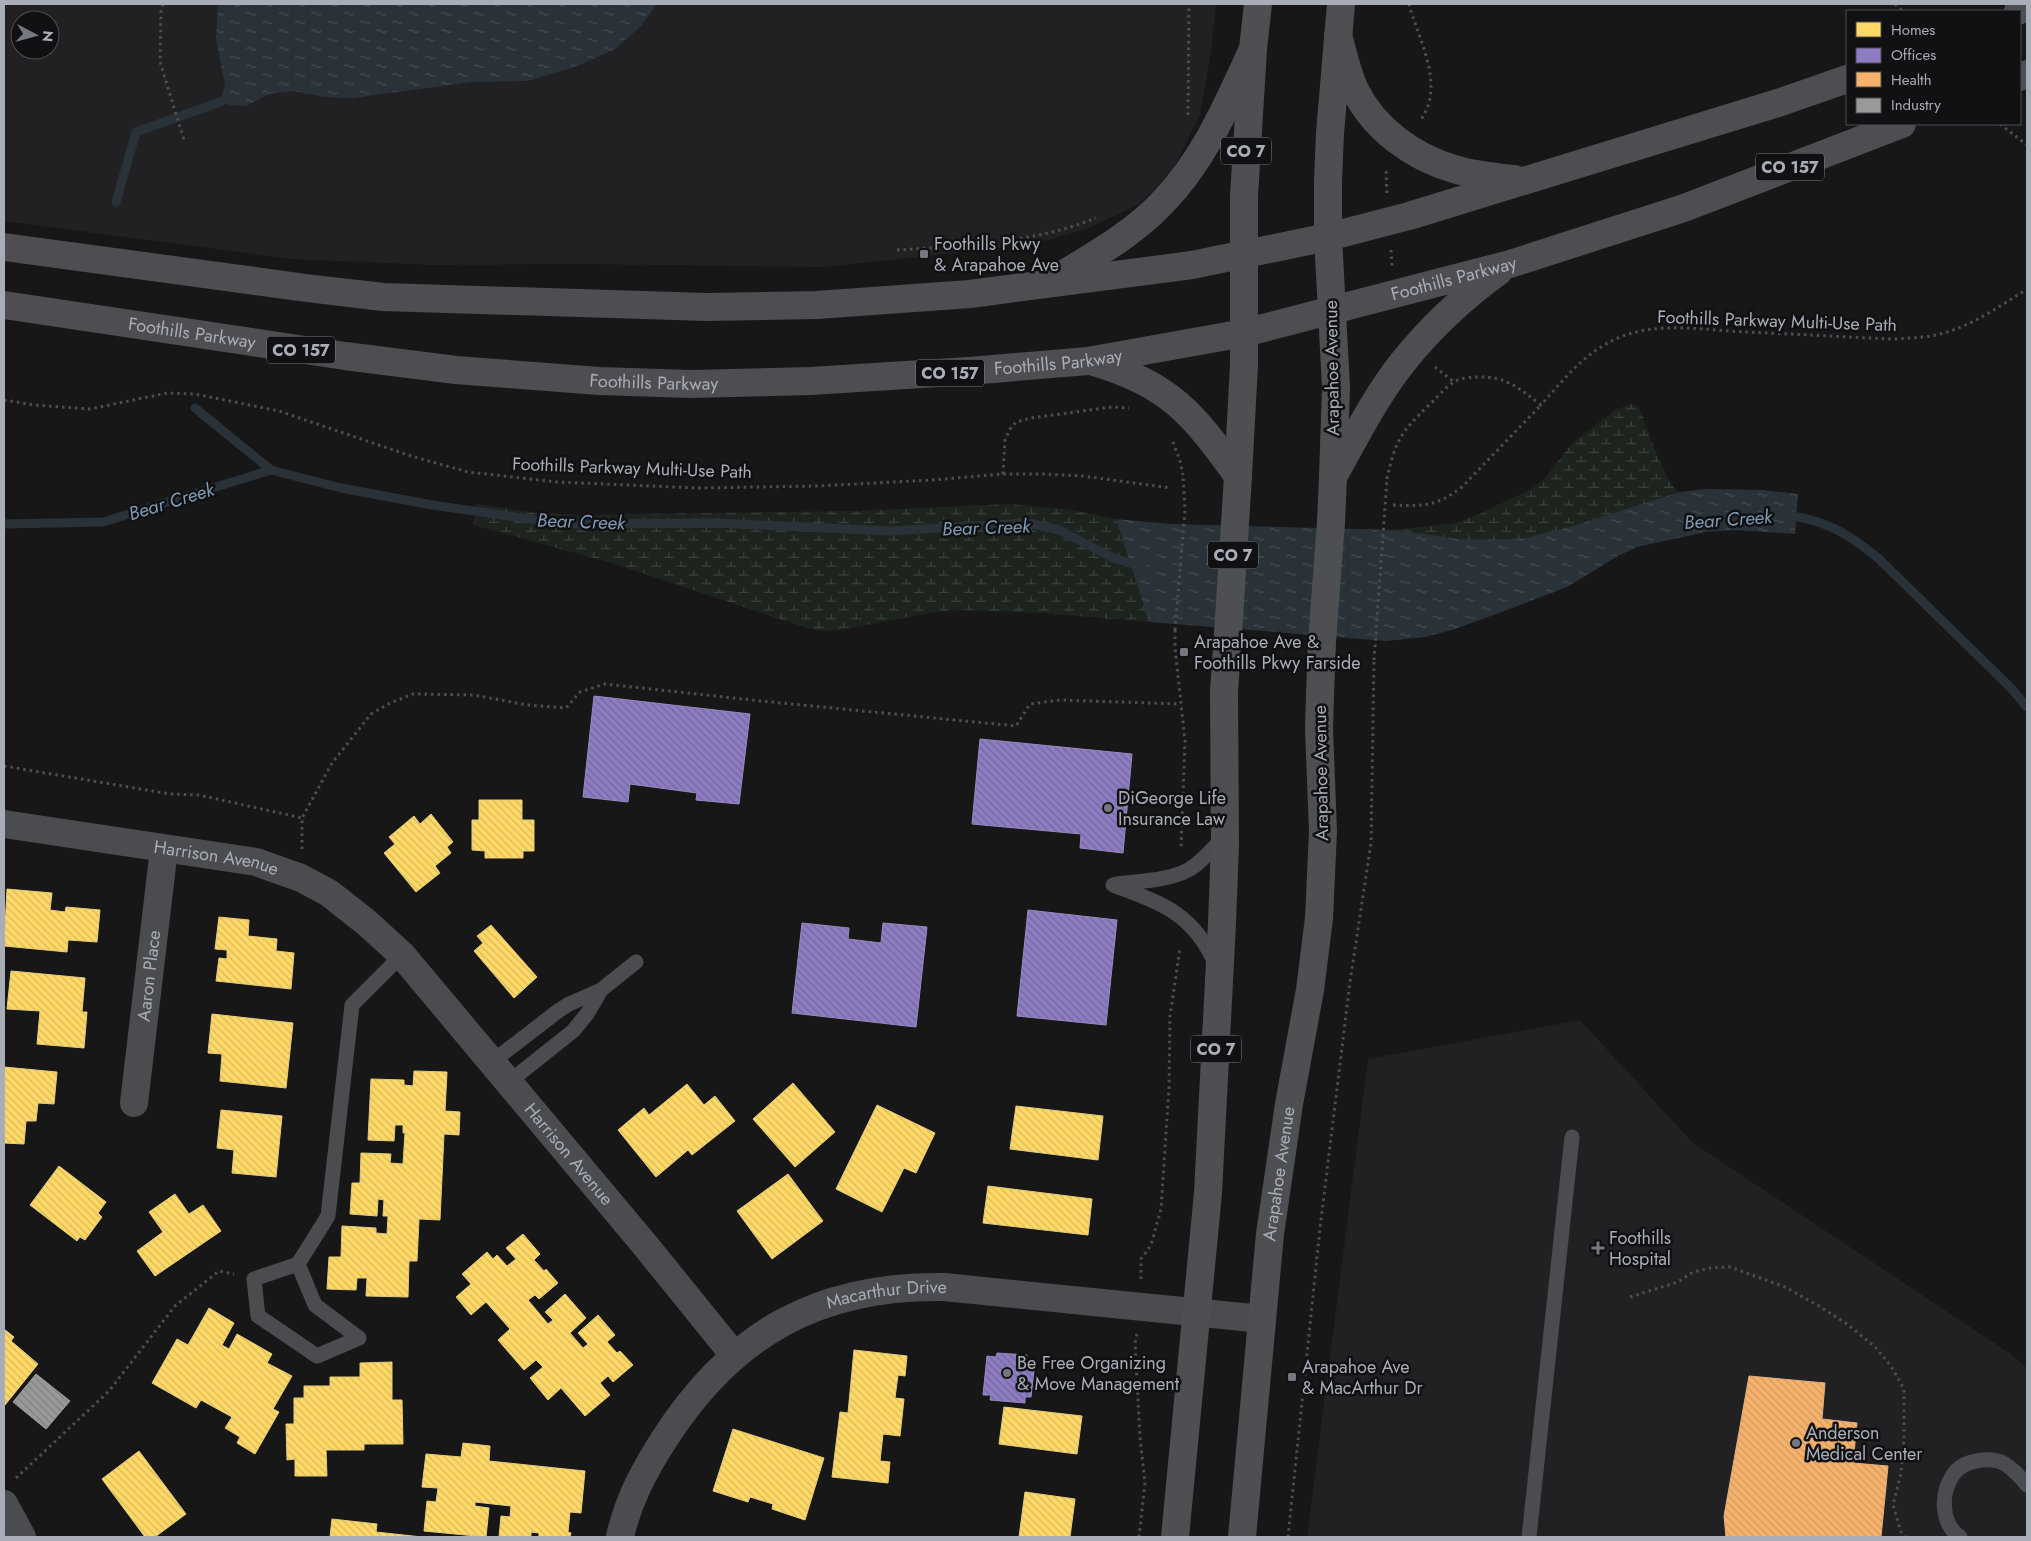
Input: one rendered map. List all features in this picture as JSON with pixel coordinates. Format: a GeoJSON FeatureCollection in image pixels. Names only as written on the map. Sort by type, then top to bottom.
{"type":"FeatureCollection","features":[{"type":"Feature","properties":{"kind":"highway"},"geometry":{"type":"LineString","coordinates":[[1338,35],[1349,75],[1356,91],[1376,120],[1403,145],[1419,155],[1455,170],[1523,180]]}},
{"type":"Feature","properties":{"kind":"highway"},"geometry":{"type":"LineString","coordinates":[[1045,285],[1128,233],[1162,204],[1186,175],[1213,133],[1253,49]]}},
{"type":"Feature","properties":{"kind":"highway"},"geometry":{"type":"LineString","coordinates":[[4,247],[315,290],[383,297],[688,307],[763,307],[876,302],[1045,285],[1192,265],[1328,237],[1409,216],[1778,103],[1844,80]]}},
{"type":"Feature","properties":{"kind":"highway","name":"Foothills Parkway"},"geometry":{"type":"LineString","coordinates":[[4,305],[344,356],[456,370],[599,381],[691,384],[829,380],[969,372],[1088,361],[1244,333],[1510,264],[1684,208],[1899,125]]}},
{"type":"Feature","properties":{"kind":"highway"},"geometry":{"type":"LineString","coordinates":[[1333,477],[1370,409],[1402,363],[1451,309],[1510,264]]}},
{"type":"Feature","properties":{"kind":"highway"},"geometry":{"type":"LineString","coordinates":[[1088,361],[1130,374],[1173,399],[1199,424],[1238,476]]}},
{"type":"Feature","properties":{"kind":"main road","name":"CO 7"},"geometry":{"type":"LineString","coordinates":[[1175,1537],[1198,1313],[1208,1193],[1220,974],[1224,836],[1224,692],[1238,476],[1244,333],[1244,196],[1253,49],[1258,4]]}},
{"type":"Feature","properties":{"kind":"main road","name":"Arapahoe Avenue"},"geometry":{"type":"LineString","coordinates":[[1242,1537],[1270,1234],[1320,918],[1323,831],[1320,729],[1322,642],[1333,477],[1336,387],[1328,237],[1330,133],[1341,4]]}},
{"type":"Feature","properties":{"kind":"street","name":"Harrison Avenue"},"geometry":{"type":"LineString","coordinates":[[4,824],[256,862],[301,878],[329,893],[367,923],[402,955],[734,1355]]}},
{"type":"Feature","properties":{"kind":"street","name":"Aaron Place"},"geometry":{"type":"LineString","coordinates":[[134,1103],[164,848]]}},
{"type":"Feature","properties":{"kind":"street","name":"Macarthur Drive"},"geometry":{"type":"LineString","coordinates":[[621,1533],[629,1505],[644,1470],[684,1408],[734,1355],[776,1326],[803,1311],[851,1295],[899,1288],[962,1288],[1262,1320]]}},
{"type":"Feature","properties":{"kind":"street"},"geometry":{"type":"LineString","coordinates":[[7,1493],[22,1537]]}},
{"type":"Feature","properties":{"kind":"lane"},"geometry":{"type":"LineString","coordinates":[[1220,974],[1203,940],[1180,916],[1152,900],[1113,885],[1181,874],[1192,868],[1224,836]]}},
{"type":"Feature","properties":{"kind":"lane"},"geometry":{"type":"LineString","coordinates":[[298,1264],[315,1305],[359,1338],[317,1356],[258,1316],[254,1279],[298,1264],[328,1216],[352,1005],[402,955]]}},
{"type":"Feature","properties":{"kind":"lane"},"geometry":{"type":"LineString","coordinates":[[500,1072],[564,1007],[601,990],[636,962]]}},
{"type":"Feature","properties":{"kind":"lane"},"geometry":{"type":"LineString","coordinates":[[500,1072],[573,1032],[587,1014],[601,990]]}},
{"type":"Feature","properties":{"kind":"lane"},"geometry":{"type":"LineString","coordinates":[[1530,1537],[1572,1136]]}},
{"type":"Feature","properties":{"kind":"lane"},"geometry":{"type":"LineString","coordinates":[[1960,1537],[1946,1520],[1944,1498],[1953,1474],[1966,1464],[1985,1459],[2005,1464],[2027,1485]]}},
{"type":"Feature","properties":{"kind":"path"},"geometry":{"type":"LineString","coordinates":[[162,4],[160,11],[160,62],[183,138]]}},
{"type":"Feature","properties":{"kind":"path"},"geometry":{"type":"LineString","coordinates":[[1188,116],[1189,4]]}},
{"type":"Feature","properties":{"kind":"path"},"geometry":{"type":"LineString","coordinates":[[1403,145],[1425,114],[1431,88],[1431,76],[1409,4]]}},
{"type":"Feature","properties":{"kind":"path"},"geometry":{"type":"LineString","coordinates":[[2001,125],[2027,146]]}},
{"type":"Feature","properties":{"kind":"path"},"geometry":{"type":"LineString","coordinates":[[897,250],[965,245],[1031,236],[1081,224],[1102,215]]}},
{"type":"Feature","properties":{"kind":"path","name":"Foothills Parkway Multi-Use Path"},"geometry":{"type":"LineString","coordinates":[[1393,505],[1436,504],[1450,496],[1462,487],[1577,365],[1598,349],[1618,338],[1637,332],[1677,329],[1893,339],[1920,338],[1962,327],[1986,315],[2027,289]]}},
{"type":"Feature","properties":{"kind":"path"},"geometry":{"type":"LineString","coordinates":[[1288,1537],[1320,1228],[1350,982],[1371,843],[1374,660],[1387,479],[1397,441],[1411,422],[1454,382],[1470,377],[1502,379],[1513,384],[1541,405]]}},
{"type":"Feature","properties":{"kind":"path","name":"Foothills Parkway Multi-Use Path"},"geometry":{"type":"LineString","coordinates":[[4,400],[34,405],[90,409],[167,393],[195,394],[279,411],[410,456],[468,472],[557,482],[698,488],[817,486],[878,484],[1003,474],[1083,476],[1171,488]]}},
{"type":"Feature","properties":{"kind":"path"},"geometry":{"type":"LineString","coordinates":[[1003,474],[1005,440],[1016,422],[1112,407],[1136,409]]}},
{"type":"Feature","properties":{"kind":"path"},"geometry":{"type":"LineString","coordinates":[[1172,440],[1183,475],[1185,510],[1175,630],[1180,704],[1185,741],[1181,874]]}},
{"type":"Feature","properties":{"kind":"path"},"geometry":{"type":"LineString","coordinates":[[301,878],[302,818],[332,764],[371,714],[390,703],[413,694],[474,696],[527,705],[566,708],[580,692],[605,684],[1016,726],[1030,704],[1060,700],[1180,704]]}},
{"type":"Feature","properties":{"kind":"path"},"geometry":{"type":"LineString","coordinates":[[4,766],[170,794],[199,795],[302,818]]}},
{"type":"Feature","properties":{"kind":"path"},"geometry":{"type":"LineString","coordinates":[[1139,1537],[1145,1483],[1140,1438],[1135,1343],[1142,1308],[1141,1259],[1151,1245],[1161,1209],[1169,1088],[1170,1016],[1180,949],[1180,916]]}},
{"type":"Feature","properties":{"kind":"path"},"geometry":{"type":"LineString","coordinates":[[1630,1297],[1678,1282],[1693,1272],[1710,1268],[1730,1267],[1785,1287],[1811,1301],[1847,1324],[1875,1347],[1890,1366],[1904,1389],[1904,1437],[1901,1473],[1893,1504],[1901,1532],[1905,1537]]}},
{"type":"Feature","properties":{"kind":"path"},"geometry":{"type":"LineString","coordinates":[[7,1493],[109,1391],[176,1306],[219,1271],[254,1279]]}},
{"type":"Feature","properties":{"kind":"shaded area"},"geometry":{"type":"Polygon","coordinates":[[[4,4],[1216,4],[1211,53],[1200,114],[1173,170],[1139,204],[1087,229],[1030,245],[824,267],[575,264],[432,265],[292,259],[4,221],[4,4]]]}},
{"type":"Feature","properties":{"kind":"shaded area","name":"Foothills Hospital"},"geometry":{"type":"Polygon","coordinates":[[[1580,1020],[1692,1142],[2011,1354],[2027,1368],[2027,1537],[1307,1537],[1368,1059],[1580,1020]]]}},
{"type":"Feature","properties":{"kind":"green space"},"geometry":{"type":"Polygon","coordinates":[[[1631,404],[1636,405],[1640,409],[1661,463],[1678,493],[1566,528],[1523,538],[1468,539],[1394,530],[1456,523],[1482,513],[1533,488],[1545,478],[1572,443],[1617,409],[1631,404]]]}},
{"type":"Feature","properties":{"kind":"green space"},"geometry":{"type":"Polygon","coordinates":[[[476,504],[537,513],[575,515],[855,511],[1009,504],[1072,510],[1116,519],[1149,622],[1042,613],[961,610],[941,611],[840,630],[823,631],[807,628],[615,564],[473,525],[476,504]]]}},
{"type":"Feature","properties":{"kind":"water"},"geometry":{"type":"Polygon","coordinates":[[[218,4],[657,4],[641,26],[615,49],[575,67],[527,81],[471,82],[353,98],[324,97],[294,91],[269,94],[246,106],[220,102],[225,85],[216,38],[218,4]]]}},
{"type":"Feature","properties":{"kind":"water"},"geometry":{"type":"Polygon","coordinates":[[[1706,489],[1762,490],[1798,494],[1795,534],[1735,530],[1706,532],[1637,547],[1618,556],[1567,587],[1499,613],[1455,629],[1425,637],[1386,641],[1149,622],[1116,519],[1170,524],[1394,530],[1459,539],[1494,540],[1524,538],[1570,527],[1680,492],[1706,489]]]}},
{"type":"Feature","properties":{"kind":"building: Homes"},"geometry":{"type":"Polygon","coordinates":[[[479,800],[522,800],[522,820],[534,820],[534,851],[523,851],[523,858],[485,858],[485,851],[472,850],[472,820],[479,820],[479,800]]]}},
{"type":"Feature","properties":{"kind":"building: Homes"},"geometry":{"type":"Polygon","coordinates":[[[431,814],[453,842],[447,847],[451,853],[435,866],[440,873],[416,892],[384,853],[395,844],[389,837],[414,816],[420,824],[431,814]]]}},
{"type":"Feature","properties":{"kind":"building: Homes"},"geometry":{"type":"Polygon","coordinates":[[[7,889],[52,893],[50,910],[65,912],[66,907],[100,910],[97,942],[68,940],[67,952],[4,946],[7,889]]]}},
{"type":"Feature","properties":{"kind":"building: Homes"},"geometry":{"type":"Polygon","coordinates":[[[219,917],[249,920],[248,936],[277,939],[276,951],[294,953],[291,989],[216,981],[219,958],[227,959],[227,950],[215,949],[219,917]]]}},
{"type":"Feature","properties":{"kind":"building: Homes"},"geometry":{"type":"Polygon","coordinates":[[[491,925],[537,977],[514,998],[474,951],[483,943],[477,936],[491,925]]]}},
{"type":"Feature","properties":{"kind":"building: Homes"},"geometry":{"type":"Polygon","coordinates":[[[11,971],[85,978],[82,1012],[87,1012],[84,1048],[37,1044],[40,1011],[7,1009],[11,971]]]}},
{"type":"Feature","properties":{"kind":"building: Homes"},"geometry":{"type":"Polygon","coordinates":[[[212,1014],[293,1023],[286,1088],[220,1081],[222,1054],[208,1053],[212,1014]]]}},
{"type":"Feature","properties":{"kind":"building: Homes"},"geometry":{"type":"Polygon","coordinates":[[[4,1067],[57,1072],[54,1104],[38,1103],[36,1121],[26,1121],[24,1144],[4,1143],[4,1067]]]}},
{"type":"Feature","properties":{"kind":"building: Homes"},"geometry":{"type":"Polygon","coordinates":[[[414,1071],[447,1072],[445,1111],[460,1112],[459,1135],[444,1134],[440,1220],[419,1219],[417,1261],[409,1261],[408,1297],[366,1296],[367,1278],[357,1278],[356,1290],[327,1289],[329,1257],[341,1257],[342,1226],[376,1228],[376,1233],[387,1234],[388,1216],[383,1216],[384,1200],[378,1199],[377,1216],[350,1214],[352,1183],[360,1183],[361,1153],[391,1154],[390,1163],[403,1164],[405,1133],[403,1133],[403,1125],[395,1125],[394,1141],[368,1140],[371,1079],[404,1080],[404,1085],[413,1086],[414,1071]]]}},
{"type":"Feature","properties":{"kind":"building: Homes"},"geometry":{"type":"Polygon","coordinates":[[[793,1083],[835,1132],[795,1167],[753,1119],[793,1083]]]}},
{"type":"Feature","properties":{"kind":"building: Homes"},"geometry":{"type":"Polygon","coordinates":[[[687,1084],[704,1105],[715,1096],[735,1121],[692,1155],[688,1150],[656,1177],[618,1130],[644,1108],[649,1115],[687,1084]]]}},
{"type":"Feature","properties":{"kind":"building: Homes"},"geometry":{"type":"Polygon","coordinates":[[[877,1105],[935,1133],[916,1173],[904,1168],[882,1212],[836,1189],[877,1105]]]}},
{"type":"Feature","properties":{"kind":"building: Homes"},"geometry":{"type":"Polygon","coordinates":[[[1016,1106],[1103,1116],[1098,1160],[1010,1149],[1016,1106]]]}},
{"type":"Feature","properties":{"kind":"building: Homes"},"geometry":{"type":"Polygon","coordinates":[[[221,1110],[282,1116],[276,1177],[232,1173],[234,1150],[217,1148],[221,1110]]]}},
{"type":"Feature","properties":{"kind":"building: Homes"},"geometry":{"type":"Polygon","coordinates":[[[59,1166],[106,1202],[98,1213],[102,1217],[85,1240],[80,1237],[77,1241],[30,1205],[59,1166]]]}},
{"type":"Feature","properties":{"kind":"building: Homes"},"geometry":{"type":"Polygon","coordinates":[[[788,1174],[823,1221],[772,1259],[737,1211],[788,1174]]]}},
{"type":"Feature","properties":{"kind":"building: Homes"},"geometry":{"type":"Polygon","coordinates":[[[988,1186],[1092,1199],[1088,1235],[983,1223],[988,1186]]]}},
{"type":"Feature","properties":{"kind":"building: Homes"},"geometry":{"type":"Polygon","coordinates":[[[175,1194],[189,1214],[203,1205],[221,1231],[155,1276],[137,1251],[163,1232],[149,1212],[175,1194]]]}},
{"type":"Feature","properties":{"kind":"building: Homes"},"geometry":{"type":"Polygon","coordinates":[[[523,1234],[540,1254],[534,1260],[544,1271],[546,1269],[558,1283],[539,1299],[535,1295],[528,1300],[548,1324],[553,1320],[545,1312],[565,1294],[586,1318],[570,1333],[583,1348],[588,1344],[578,1333],[598,1315],[615,1335],[607,1342],[617,1353],[620,1351],[633,1365],[613,1382],[608,1376],[600,1383],[610,1395],[585,1416],[561,1388],[548,1400],[530,1378],[543,1367],[536,1360],[524,1370],[498,1340],[510,1329],[486,1302],[471,1315],[456,1297],[471,1284],[462,1274],[487,1252],[493,1259],[497,1255],[507,1266],[516,1259],[506,1248],[523,1234]]]}},
{"type":"Feature","properties":{"kind":"building: Homes"},"geometry":{"type":"Polygon","coordinates":[[[209,1308],[234,1323],[222,1345],[229,1349],[237,1334],[272,1354],[267,1363],[292,1376],[273,1409],[279,1412],[255,1454],[237,1443],[240,1437],[225,1428],[232,1417],[201,1400],[196,1408],[152,1383],[177,1339],[188,1345],[209,1308]]]}},
{"type":"Feature","properties":{"kind":"building: Homes"},"geometry":{"type":"Polygon","coordinates":[[[4,1329],[14,1337],[11,1341],[38,1364],[5,1405],[4,1404],[4,1329]]]}},
{"type":"Feature","properties":{"kind":"building: Homes"},"geometry":{"type":"Polygon","coordinates":[[[854,1350],[907,1356],[905,1376],[898,1375],[895,1398],[904,1399],[900,1436],[883,1434],[880,1461],[890,1462],[888,1483],[832,1477],[840,1412],[848,1413],[854,1350]]]}},
{"type":"Feature","properties":{"kind":"building: Homes"},"geometry":{"type":"Polygon","coordinates":[[[392,1362],[392,1400],[402,1400],[403,1444],[364,1444],[364,1450],[326,1450],[327,1476],[295,1476],[295,1459],[287,1460],[286,1424],[294,1424],[294,1398],[304,1398],[304,1386],[330,1386],[330,1377],[360,1377],[360,1363],[392,1362]]]}},
{"type":"Feature","properties":{"kind":"building: Homes"},"geometry":{"type":"Polygon","coordinates":[[[1004,1407],[1082,1416],[1077,1454],[999,1444],[1004,1407]]]}},
{"type":"Feature","properties":{"kind":"building: Homes"},"geometry":{"type":"Polygon","coordinates":[[[733,1429],[824,1458],[805,1520],[772,1509],[773,1504],[750,1497],[748,1502],[713,1491],[733,1429]]]}},
{"type":"Feature","properties":{"kind":"building: Homes"},"geometry":{"type":"Polygon","coordinates":[[[463,1443],[490,1446],[489,1461],[585,1471],[581,1513],[570,1512],[568,1532],[571,1533],[570,1537],[539,1537],[539,1533],[531,1532],[531,1537],[499,1537],[501,1516],[510,1517],[511,1506],[475,1502],[475,1506],[489,1508],[486,1537],[424,1531],[427,1501],[436,1502],[438,1488],[422,1487],[426,1454],[461,1457],[463,1443]]]}},
{"type":"Feature","properties":{"kind":"building: Homes"},"geometry":{"type":"Polygon","coordinates":[[[139,1451],[186,1514],[155,1537],[145,1537],[102,1479],[139,1451]]]}},
{"type":"Feature","properties":{"kind":"building: Homes"},"geometry":{"type":"Polygon","coordinates":[[[1025,1492],[1075,1499],[1070,1537],[1019,1537],[1025,1492]]]}},
{"type":"Feature","properties":{"kind":"building: Homes"},"geometry":{"type":"Polygon","coordinates":[[[332,1519],[377,1524],[376,1532],[422,1537],[330,1537],[332,1519]]]}},
{"type":"Feature","properties":{"kind":"building: Offices"},"geometry":{"type":"Polygon","coordinates":[[[594,696],[750,714],[739,804],[696,800],[697,793],[630,784],[628,802],[583,797],[594,696]]]}},
{"type":"Feature","properties":{"kind":"building: Offices"},"geometry":{"type":"Polygon","coordinates":[[[980,739],[1132,754],[1123,853],[1080,848],[1081,834],[972,824],[980,739]]]}},
{"type":"Feature","properties":{"kind":"building: Offices"},"geometry":{"type":"Polygon","coordinates":[[[1028,910],[1117,920],[1106,1025],[1017,1016],[1028,910]]]}},
{"type":"Feature","properties":{"kind":"building: Offices"},"geometry":{"type":"Polygon","coordinates":[[[802,923],[849,928],[848,939],[881,943],[883,923],[927,927],[916,1027],[792,1013],[802,923]]]}},
{"type":"Feature","properties":{"kind":"building: Offices"},"geometry":{"type":"Polygon","coordinates":[[[997,1353],[1027,1355],[1026,1362],[1035,1363],[1031,1397],[1025,1397],[1025,1403],[990,1400],[991,1395],[983,1395],[987,1356],[996,1357],[997,1353]]]}},
{"type":"Feature","properties":{"kind":"building: Health","name":"Anderson Medical Center"},"geometry":{"type":"Polygon","coordinates":[[[1749,1376],[1825,1383],[1822,1419],[1857,1423],[1853,1463],[1888,1466],[1881,1537],[1726,1537],[1724,1516],[1749,1376]]]}},
{"type":"Feature","properties":{"kind":"building: Industry"},"geometry":{"type":"Polygon","coordinates":[[[36,1374],[70,1401],[46,1429],[13,1402],[36,1374]]]}},
{"type":"Feature","properties":{"kind":"waterway"},"geometry":{"type":"LineString","coordinates":[[116,202],[136,132],[220,102]]}},
{"type":"Feature","properties":{"kind":"waterway"},"geometry":{"type":"LineString","coordinates":[[195,408],[271,470]]}},
{"type":"Feature","properties":{"kind":"waterway","name":"Bear Creek"},"geometry":{"type":"LineString","coordinates":[[4,524],[103,522],[271,470],[341,488],[432,505],[563,524],[716,523],[891,531],[1028,523],[1059,530],[1113,558],[1141,566]]}},
{"type":"Feature","properties":{"kind":"waterway","name":"Bear Creek"},"geometry":{"type":"LineString","coordinates":[[1785,515],[1812,520],[1835,529],[1856,541],[1878,558],[2011,688],[2027,707]]}},
{"type":"Feature","properties":{"kind":"place","name":"Foothills Pkwy & Arapahoe Ave"},"geometry":{"type":"Point","coordinates":[924,254]}},
{"type":"Feature","properties":{"kind":"place","name":"Arapahoe Ave & Foothills Pkwy Farside"},"geometry":{"type":"Point","coordinates":[1184,652]}},
{"type":"Feature","properties":{"kind":"place","name":"DiGeorge Life Insurance Law"},"geometry":{"type":"Point","coordinates":[1108,808]}},
{"type":"Feature","properties":{"kind":"place","name":"Foothills Hospital"},"geometry":{"type":"Point","coordinates":[1598,1248]}},
{"type":"Feature","properties":{"kind":"place","name":"Be Free Organizing & Move Management"},"geometry":{"type":"Point","coordinates":[1007,1373]}},
{"type":"Feature","properties":{"kind":"place","name":"Arapahoe Ave & MacArthur Dr"},"geometry":{"type":"Point","coordinates":[1292,1377]}},
{"type":"Feature","properties":{"kind":"place","name":"Anderson Medical Center"},"geometry":{"type":"Point","coordinates":[1796,1443]}}]}
